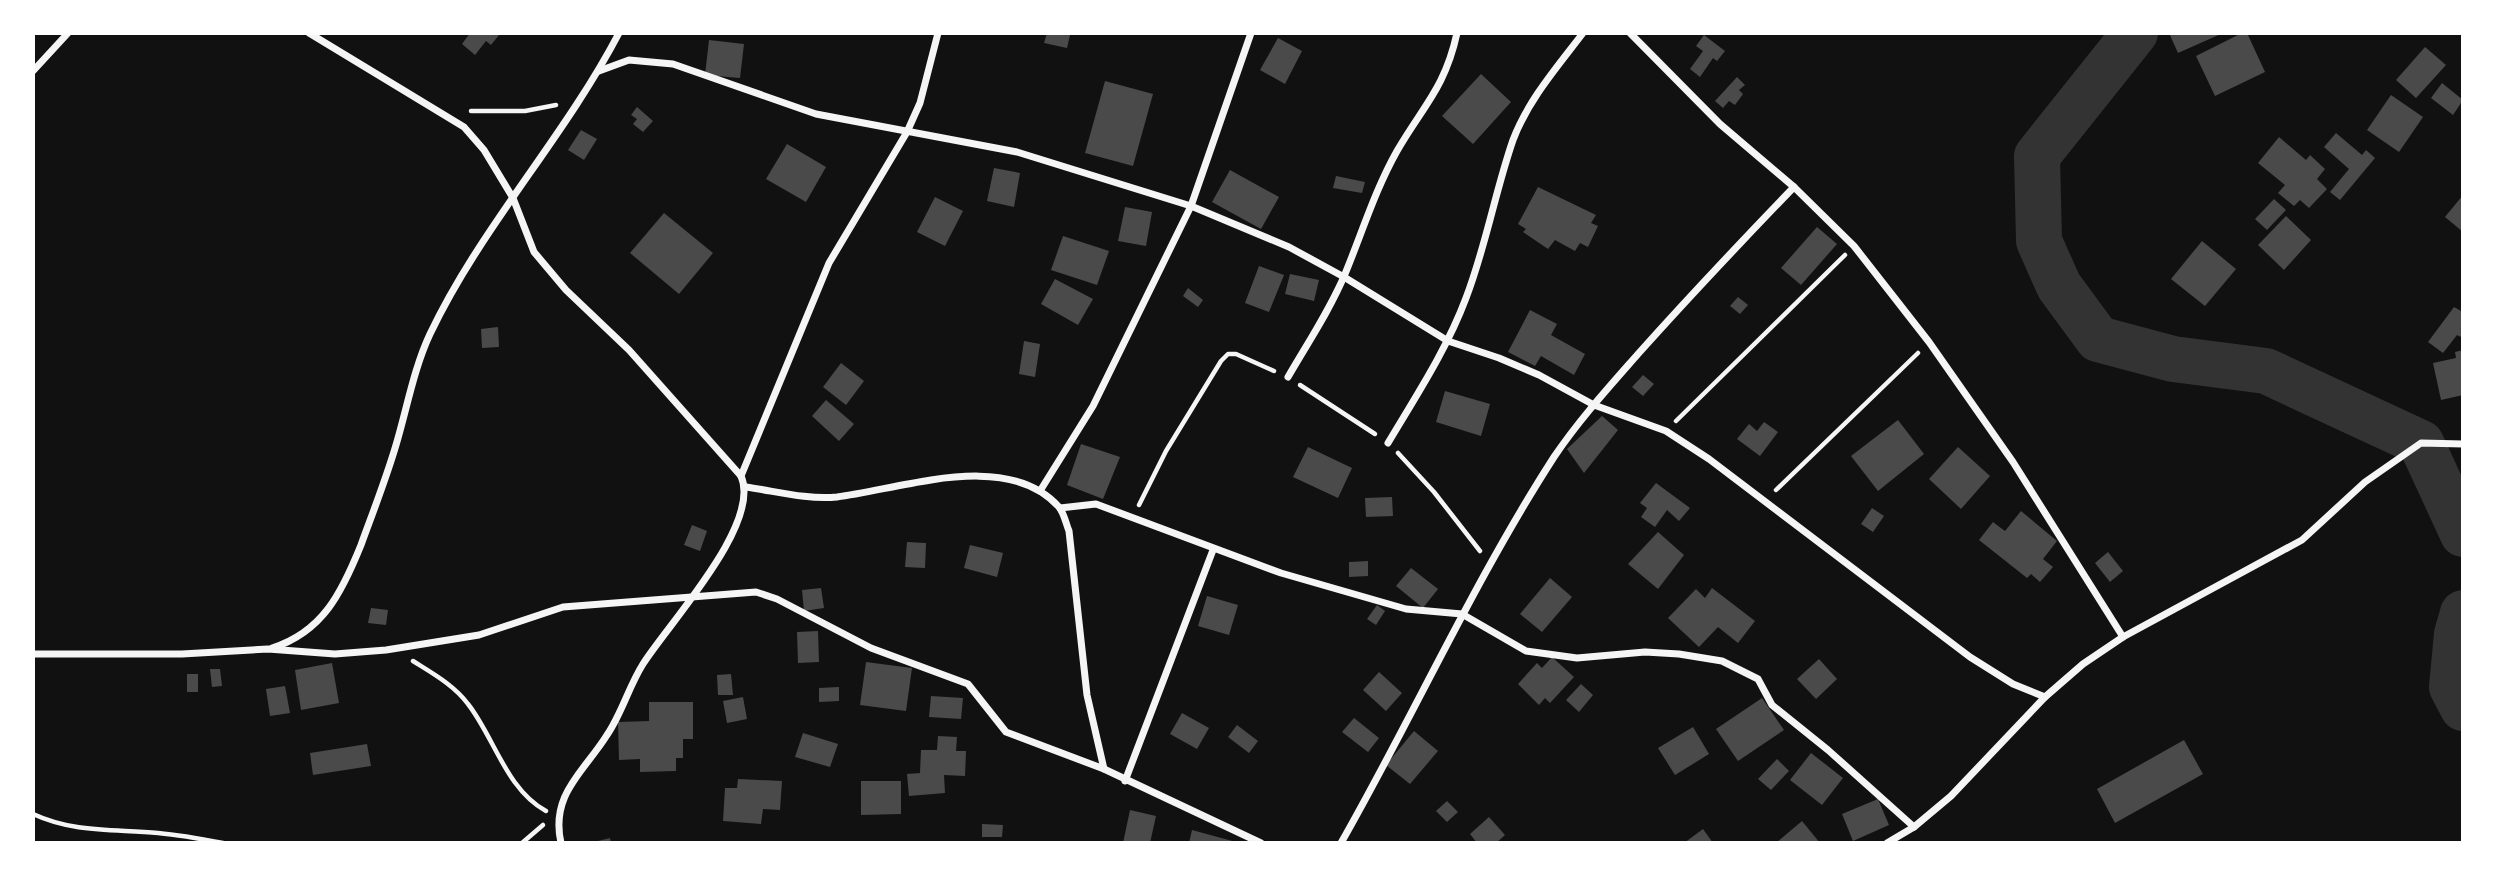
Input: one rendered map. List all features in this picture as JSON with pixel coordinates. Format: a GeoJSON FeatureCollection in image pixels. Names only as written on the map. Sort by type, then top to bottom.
{"type":"FeatureCollection","features":[{"type":"Feature","properties":{"kind":"street"},"geometry":{"type":"LineString","coordinates":[[33,71],[68,33]]}},
{"type":"Feature","properties":{"kind":"street"},"geometry":{"type":"LineString","coordinates":[[309,33],[464,127],[484,150],[513,198],[534,252],[566,290],[629,350],[741,476],[746,487],[745,501],[732,533],[693,597],[648,656],[608,734],[567,791],[558,813],[561,843]]}},
{"type":"Feature","properties":{"kind":"street"},"geometry":{"type":"LineString","coordinates":[[268,649],[293,642],[307,633],[319,622],[339,592],[390,468],[430,335],[513,198],[599,71],[619,33]]}},
{"type":"Feature","properties":{"kind":"street"},"geometry":{"type":"LineString","coordinates":[[741,476],[829,263],[907,131],[929,79],[938,33]]}},
{"type":"Feature","properties":{"kind":"street"},"geometry":{"type":"LineString","coordinates":[[1040,491],[1093,407],[1191,206],[1251,33]]}},
{"type":"Feature","properties":{"kind":"street"},"geometry":{"type":"LineString","coordinates":[[1288,377],[1344,276],[1364,220],[1397,152],[1450,65],[1457,33]]}},
{"type":"Feature","properties":{"kind":"street"},"geometry":{"type":"LineString","coordinates":[[1388,443],[1448,341],[1490,226],[1514,139],[1532,101],[1583,33]]}},
{"type":"Feature","properties":{"kind":"street"},"geometry":{"type":"LineString","coordinates":[[1630,33],[1720,124],[1794,187],[1854,246],[1929,342],[2013,462],[2123,637]]}},
{"type":"Feature","properties":{"kind":"street"},"geometry":{"type":"LineString","coordinates":[[599,71],[629,60],[673,64],[816,114],[1017,152],[1191,206],[1289,247],[1344,276],[1448,341],[1539,375],[1594,404],[1665,431],[1764,501],[1970,657],[2013,684],[2045,697]]}},
{"type":"Feature","properties":{"kind":"street"},"geometry":{"type":"LineString","coordinates":[[1341,843],[1387,763],[1462,614],[1554,458],[1594,404],[1686,300],[1794,187]]}},
{"type":"Feature","properties":{"kind":"street"},"geometry":{"type":"LineString","coordinates":[[1887,843],[1913,827],[1989,759],[2045,697],[2083,664],[2123,637],[2302,540],[2365,482],[2421,443],[2463,444]]}},
{"type":"Feature","properties":{"kind":"street"},"geometry":{"type":"LineString","coordinates":[[746,487],[806,497],[834,497],[954,476],[991,476],[1024,483],[1040,491],[1060,508],[1069,531],[1087,695],[1104,769]]}},
{"type":"Feature","properties":{"kind":"street"},"geometry":{"type":"LineString","coordinates":[[1060,508],[1096,504],[1213,550],[1406,609],[1462,614],[1526,651],[1554,657],[1645,652],[1679,654],[1722,662],[1758,679],[1772,705],[1828,750],[1913,827]]}},
{"type":"Feature","properties":{"kind":"street"},"geometry":{"type":"LineString","coordinates":[[1125,780],[1213,550]]}},
{"type":"Feature","properties":{"kind":"street"},"geometry":{"type":"LineString","coordinates":[[33,654],[182,654],[268,649],[335,654],[386,650],[479,635],[563,607],[756,592],[777,599],[871,648],[968,684],[1006,732],[1104,769],[1261,843]]}},
{"type":"Feature","properties":{"kind":"path"},"geometry":{"type":"LineString","coordinates":[[432,106],[496,112],[579,101]]}},
{"type":"Feature","properties":{"kind":"path"},"geometry":{"type":"LineString","coordinates":[[1665,431],[1854,246]]}},
{"type":"Feature","properties":{"kind":"path"},"geometry":{"type":"LineString","coordinates":[[1764,501],[1929,342]]}},
{"type":"Feature","properties":{"kind":"path"},"geometry":{"type":"LineString","coordinates":[[1132,519],[1204,385],[1228,354],[1236,354],[1288,377],[1388,443],[1420,475],[1491,565]]}},
{"type":"Feature","properties":{"kind":"path"},"geometry":{"type":"LineString","coordinates":[[386,650],[414,662],[458,693],[470,706],[496,755],[522,788],[541,808],[558,813]]}},
{"type":"Feature","properties":{"kind":"path"},"geometry":{"type":"LineString","coordinates":[[522,843],[558,813]]}},
{"type":"Feature","properties":{"kind":"path"},"geometry":{"type":"LineString","coordinates":[[33,814],[60,825],[83,830],[158,833],[223,843]]}},
{"type":"Feature","properties":{"kind":"building"},"geometry":{"type":"Polygon","coordinates":[[[470,33],[499,35],[491,45],[486,41],[475,55],[462,44],[470,33]]]}},
{"type":"Feature","properties":{"kind":"building"},"geometry":{"type":"Polygon","coordinates":[[[1047,33],[1070,35],[1067,48],[1044,43],[1047,33]]]}},
{"type":"Feature","properties":{"kind":"building"},"geometry":{"type":"Polygon","coordinates":[[[2169,33],[2223,33],[2178,53],[2169,33]]]}},
{"type":"Feature","properties":{"kind":"building"},"geometry":{"type":"Polygon","coordinates":[[[2247,33],[2265,72],[2215,96],[2196,56],[2247,33]]]}},
{"type":"Feature","properties":{"kind":"building"},"geometry":{"type":"Polygon","coordinates":[[[1704,35],[1725,51],[1717,61],[1713,58],[1700,77],[1690,69],[1703,51],[1696,46],[1704,35]]]}},
{"type":"Feature","properties":{"kind":"building"},"geometry":{"type":"Polygon","coordinates":[[[1278,38],[1302,51],[1285,84],[1260,70],[1278,38]]]}},
{"type":"Feature","properties":{"kind":"building"},"geometry":{"type":"Polygon","coordinates":[[[709,40],[744,44],[740,78],[705,75],[709,40]]]}},
{"type":"Feature","properties":{"kind":"building"},"geometry":{"type":"Polygon","coordinates":[[[2425,47],[2446,65],[2416,98],[2396,80],[2425,47]]]}},
{"type":"Feature","properties":{"kind":"building"},"geometry":{"type":"Polygon","coordinates":[[[1481,74],[1511,102],[1473,144],[1442,116],[1481,74]]]}},
{"type":"Feature","properties":{"kind":"building"},"geometry":{"type":"Polygon","coordinates":[[[1737,77],[1745,85],[1739,90],[1743,94],[1735,105],[1729,101],[1723,108],[1715,101],[1737,77]]]}},
{"type":"Feature","properties":{"kind":"building"},"geometry":{"type":"Polygon","coordinates":[[[1105,81],[1153,94],[1133,166],[1085,153],[1105,81]]]}},
{"type":"Feature","properties":{"kind":"building"},"geometry":{"type":"Polygon","coordinates":[[[2442,83],[2463,100],[2453,115],[2431,98],[2442,83]]]}},
{"type":"Feature","properties":{"kind":"building"},"geometry":{"type":"Polygon","coordinates":[[[2391,95],[2423,117],[2399,152],[2367,130],[2391,95]]]}},
{"type":"Feature","properties":{"kind":"building"},"geometry":{"type":"Polygon","coordinates":[[[637,107],[653,121],[643,132],[633,124],[637,119],[631,115],[637,107]]]}},
{"type":"Feature","properties":{"kind":"building"},"geometry":{"type":"Polygon","coordinates":[[[581,130],[597,139],[584,160],[568,150],[581,130]]]}},
{"type":"Feature","properties":{"kind":"building"},"geometry":{"type":"Polygon","coordinates":[[[2336,133],[2362,155],[2366,150],[2375,158],[2340,200],[2330,192],[2349,169],[2324,147],[2336,133]]]}},
{"type":"Feature","properties":{"kind":"building"},"geometry":{"type":"Polygon","coordinates":[[[2279,137],[2306,160],[2310,155],[2325,169],[2317,179],[2327,189],[2309,208],[2300,200],[2294,206],[2278,193],[2285,185],[2258,163],[2279,137]]]}},
{"type":"Feature","properties":{"kind":"building"},"geometry":{"type":"Polygon","coordinates":[[[787,144],[826,167],[806,202],[766,179],[787,144]]]}},
{"type":"Feature","properties":{"kind":"building"},"geometry":{"type":"Polygon","coordinates":[[[994,168],[1020,173],[1014,207],[987,201],[994,168]]]}},
{"type":"Feature","properties":{"kind":"building"},"geometry":{"type":"Polygon","coordinates":[[[1230,170],[1279,197],[1261,229],[1212,202],[1230,170]]]}},
{"type":"Feature","properties":{"kind":"building"},"geometry":{"type":"Polygon","coordinates":[[[1336,176],[1365,182],[1362,193],[1333,188],[1336,176]]]}},
{"type":"Feature","properties":{"kind":"building"},"geometry":{"type":"Polygon","coordinates":[[[1538,187],[1596,215],[1591,223],[1598,226],[1588,247],[1580,243],[1575,251],[1555,240],[1548,249],[1523,232],[1526,229],[1518,224],[1538,187]]]}},
{"type":"Feature","properties":{"kind":"building"},"geometry":{"type":"Polygon","coordinates":[[[2463,195],[2463,232],[2445,217],[2463,195]]]}},
{"type":"Feature","properties":{"kind":"building"},"geometry":{"type":"Polygon","coordinates":[[[935,197],[963,211],[945,246],[917,232],[935,197]]]}},
{"type":"Feature","properties":{"kind":"building"},"geometry":{"type":"Polygon","coordinates":[[[2274,199],[2286,210],[2267,230],[2255,219],[2274,199]]]}},
{"type":"Feature","properties":{"kind":"building"},"geometry":{"type":"Polygon","coordinates":[[[1125,207],[1152,212],[1146,246],[1118,241],[1125,207]]]}},
{"type":"Feature","properties":{"kind":"building"},"geometry":{"type":"Polygon","coordinates":[[[664,213],[713,253],[679,294],[630,253],[664,213]]]}},
{"type":"Feature","properties":{"kind":"building"},"geometry":{"type":"Polygon","coordinates":[[[2286,216],[2311,240],[2284,270],[2258,245],[2286,216]]]}},
{"type":"Feature","properties":{"kind":"building"},"geometry":{"type":"Polygon","coordinates":[[[1817,227],[1837,244],[1801,285],[1781,268],[1817,227]]]}},
{"type":"Feature","properties":{"kind":"building"},"geometry":{"type":"Polygon","coordinates":[[[1063,236],[1109,251],[1097,285],[1051,270],[1063,236]]]}},
{"type":"Feature","properties":{"kind":"building"},"geometry":{"type":"Polygon","coordinates":[[[2202,241],[2236,269],[2205,306],[2171,279],[2202,241]]]}},
{"type":"Feature","properties":{"kind":"building"},"geometry":{"type":"Polygon","coordinates":[[[1259,266],[1284,275],[1269,312],[1245,303],[1259,266]]]}},
{"type":"Feature","properties":{"kind":"building"},"geometry":{"type":"Polygon","coordinates":[[[1290,274],[1319,280],[1314,301],[1285,294],[1290,274]]]}},
{"type":"Feature","properties":{"kind":"building"},"geometry":{"type":"Polygon","coordinates":[[[1055,279],[1093,299],[1078,325],[1041,304],[1055,279]]]}},
{"type":"Feature","properties":{"kind":"building"},"geometry":{"type":"Polygon","coordinates":[[[1188,288],[1203,300],[1198,307],[1183,296],[1188,288]]]}},
{"type":"Feature","properties":{"kind":"building"},"geometry":{"type":"Polygon","coordinates":[[[1738,297],[1748,305],[1740,314],[1730,306],[1738,297]]]}},
{"type":"Feature","properties":{"kind":"building"},"geometry":{"type":"Polygon","coordinates":[[[2454,307],[2463,312],[2463,338],[2457,335],[2443,353],[2428,342],[2454,307]]]}},
{"type":"Feature","properties":{"kind":"building"},"geometry":{"type":"Polygon","coordinates":[[[1530,310],[1557,324],[1551,335],[1585,354],[1574,375],[1541,356],[1535,366],[1508,352],[1530,310]]]}},
{"type":"Feature","properties":{"kind":"building"},"geometry":{"type":"Polygon","coordinates":[[[498,327],[499,347],[482,348],[481,329],[498,327]]]}},
{"type":"Feature","properties":{"kind":"building"},"geometry":{"type":"Polygon","coordinates":[[[1024,341],[1040,344],[1035,377],[1019,374],[1024,341]]]}},
{"type":"Feature","properties":{"kind":"building"},"geometry":{"type":"Polygon","coordinates":[[[2463,350],[2463,395],[2441,400],[2433,363],[2456,358],[2455,352],[2463,350]]]}},
{"type":"Feature","properties":{"kind":"building"},"geometry":{"type":"Polygon","coordinates":[[[841,363],[864,381],[846,405],[823,387],[841,363]]]}},
{"type":"Feature","properties":{"kind":"building"},"geometry":{"type":"Polygon","coordinates":[[[1643,375],[1654,384],[1643,396],[1632,387],[1643,375]]]}},
{"type":"Feature","properties":{"kind":"building"},"geometry":{"type":"Polygon","coordinates":[[[1445,391],[1490,404],[1481,436],[1436,422],[1445,391]]]}},
{"type":"Feature","properties":{"kind":"building"},"geometry":{"type":"Polygon","coordinates":[[[826,400],[854,424],[839,441],[812,416],[826,400]]]}},
{"type":"Feature","properties":{"kind":"building"},"geometry":{"type":"Polygon","coordinates":[[[1602,416],[1618,430],[1584,473],[1567,449],[1602,416]]]}},
{"type":"Feature","properties":{"kind":"building"},"geometry":{"type":"Polygon","coordinates":[[[1898,420],[1924,454],[1878,491],[1851,456],[1898,420]]]}},
{"type":"Feature","properties":{"kind":"building"},"geometry":{"type":"Polygon","coordinates":[[[1764,422],[1778,432],[1760,456],[1737,439],[1749,424],[1757,431],[1764,422]]]}},
{"type":"Feature","properties":{"kind":"building"},"geometry":{"type":"Polygon","coordinates":[[[1081,444],[1120,457],[1103,499],[1067,485],[1081,444]]]}},
{"type":"Feature","properties":{"kind":"building"},"geometry":{"type":"Polygon","coordinates":[[[1308,447],[1352,468],[1338,498],[1293,477],[1308,447]]]}},
{"type":"Feature","properties":{"kind":"building"},"geometry":{"type":"Polygon","coordinates":[[[1958,447],[1990,476],[1961,509],[1929,479],[1958,447]]]}},
{"type":"Feature","properties":{"kind":"building"},"geometry":{"type":"Polygon","coordinates":[[[1656,483],[1690,508],[1679,521],[1667,510],[1655,527],[1641,517],[1647,508],[1640,503],[1656,483]]]}},
{"type":"Feature","properties":{"kind":"building"},"geometry":{"type":"Polygon","coordinates":[[[1392,497],[1393,516],[1366,517],[1365,498],[1392,497]]]}},
{"type":"Feature","properties":{"kind":"building"},"geometry":{"type":"Polygon","coordinates":[[[1872,508],[1884,516],[1873,532],[1861,524],[1872,508]]]}},
{"type":"Feature","properties":{"kind":"building"},"geometry":{"type":"Polygon","coordinates":[[[2021,511],[2057,541],[2043,559],[2053,567],[2040,582],[2031,574],[2027,578],[1979,540],[1993,522],[2005,531],[2021,511]]]}},
{"type":"Feature","properties":{"kind":"building"},"geometry":{"type":"Polygon","coordinates":[[[692,525],[707,531],[700,551],[684,545],[692,525]]]}},
{"type":"Feature","properties":{"kind":"building"},"geometry":{"type":"Polygon","coordinates":[[[1658,532],[1684,555],[1658,589],[1628,564],[1658,532]]]}},
{"type":"Feature","properties":{"kind":"building"},"geometry":{"type":"Polygon","coordinates":[[[907,542],[926,543],[925,568],[905,567],[907,542]]]}},
{"type":"Feature","properties":{"kind":"building"},"geometry":{"type":"Polygon","coordinates":[[[970,545],[1003,553],[997,577],[964,568],[970,545]]]}},
{"type":"Feature","properties":{"kind":"building"},"geometry":{"type":"Polygon","coordinates":[[[2108,552],[2123,571],[2110,582],[2095,563],[2108,552]]]}},
{"type":"Feature","properties":{"kind":"building"},"geometry":{"type":"Polygon","coordinates":[[[1368,561],[1368,576],[1349,577],[1349,562],[1368,561]]]}},
{"type":"Feature","properties":{"kind":"building"},"geometry":{"type":"Polygon","coordinates":[[[1411,568],[1438,589],[1423,608],[1396,586],[1411,568]]]}},
{"type":"Feature","properties":{"kind":"building"},"geometry":{"type":"Polygon","coordinates":[[[1550,578],[1572,597],[1542,632],[1520,614],[1550,578]]]}},
{"type":"Feature","properties":{"kind":"building"},"geometry":{"type":"Polygon","coordinates":[[[821,588],[824,608],[804,611],[802,590],[821,588]]]}},
{"type":"Feature","properties":{"kind":"building"},"geometry":{"type":"Polygon","coordinates":[[[1712,588],[1755,621],[1738,643],[1718,627],[1699,647],[1668,618],[1696,589],[1705,598],[1712,588]]]}},
{"type":"Feature","properties":{"kind":"building"},"geometry":{"type":"Polygon","coordinates":[[[1207,596],[1238,605],[1229,635],[1198,626],[1207,596]]]}},
{"type":"Feature","properties":{"kind":"building"},"geometry":{"type":"Polygon","coordinates":[[[1377,605],[1385,611],[1376,625],[1367,619],[1377,605]]]}},
{"type":"Feature","properties":{"kind":"building"},"geometry":{"type":"Polygon","coordinates":[[[371,608],[388,610],[386,625],[368,623],[371,608]]]}},
{"type":"Feature","properties":{"kind":"building"},"geometry":{"type":"Polygon","coordinates":[[[818,631],[819,662],[798,663],[797,632],[818,631]]]}},
{"type":"Feature","properties":{"kind":"building"},"geometry":{"type":"Polygon","coordinates":[[[1552,657],[1574,677],[1550,703],[1545,698],[1539,705],[1518,684],[1537,663],[1542,668],[1552,657]]]}},
{"type":"Feature","properties":{"kind":"building"},"geometry":{"type":"Polygon","coordinates":[[[1819,659],[1837,679],[1816,699],[1797,679],[1819,659]]]}},
{"type":"Feature","properties":{"kind":"building"},"geometry":{"type":"Polygon","coordinates":[[[866,662],[912,668],[906,711],[860,705],[866,662]]]}},
{"type":"Feature","properties":{"kind":"building"},"geometry":{"type":"Polygon","coordinates":[[[332,663],[339,703],[301,710],[295,670],[332,663]]]}},
{"type":"Feature","properties":{"kind":"building"},"geometry":{"type":"Polygon","coordinates":[[[210,669],[220,669],[222,686],[212,687],[210,669]]]}},
{"type":"Feature","properties":{"kind":"building"},"geometry":{"type":"Polygon","coordinates":[[[1379,672],[1402,693],[1386,711],[1363,690],[1379,672]]]}},
{"type":"Feature","properties":{"kind":"building"},"geometry":{"type":"Polygon","coordinates":[[[187,674],[198,674],[198,692],[187,692],[187,674]]]}},
{"type":"Feature","properties":{"kind":"building"},"geometry":{"type":"Polygon","coordinates":[[[731,674],[733,695],[718,695],[717,675],[731,674]]]}},
{"type":"Feature","properties":{"kind":"building"},"geometry":{"type":"Polygon","coordinates":[[[1581,684],[1593,695],[1579,712],[1566,700],[1581,684]]]}},
{"type":"Feature","properties":{"kind":"building"},"geometry":{"type":"Polygon","coordinates":[[[285,686],[290,713],[270,716],[266,689],[285,686]]]}},
{"type":"Feature","properties":{"kind":"building"},"geometry":{"type":"Polygon","coordinates":[[[839,687],[839,701],[819,702],[819,688],[839,687]]]}},
{"type":"Feature","properties":{"kind":"building"},"geometry":{"type":"Polygon","coordinates":[[[931,696],[963,698],[961,719],[929,717],[931,696]]]}},
{"type":"Feature","properties":{"kind":"building"},"geometry":{"type":"Polygon","coordinates":[[[743,697],[747,719],[727,723],[723,701],[743,697]]]}},
{"type":"Feature","properties":{"kind":"building"},"geometry":{"type":"Polygon","coordinates":[[[1762,698],[1784,730],[1738,761],[1716,729],[1762,698]]]}},
{"type":"Feature","properties":{"kind":"building"},"geometry":{"type":"Polygon","coordinates":[[[649,702],[693,702],[693,739],[683,739],[683,758],[676,758],[676,771],[640,772],[640,759],[619,760],[618,722],[649,721],[649,702]]]}},
{"type":"Feature","properties":{"kind":"building"},"geometry":{"type":"Polygon","coordinates":[[[1182,713],[1209,728],[1197,749],[1170,734],[1182,713]]]}},
{"type":"Feature","properties":{"kind":"building"},"geometry":{"type":"Polygon","coordinates":[[[1354,718],[1379,738],[1368,752],[1342,732],[1354,718]]]}},
{"type":"Feature","properties":{"kind":"building"},"geometry":{"type":"Polygon","coordinates":[[[1237,725],[1258,741],[1249,753],[1228,737],[1237,725]]]}},
{"type":"Feature","properties":{"kind":"building"},"geometry":{"type":"Polygon","coordinates":[[[1693,727],[1709,754],[1675,775],[1658,748],[1693,727]]]}},
{"type":"Feature","properties":{"kind":"building"},"geometry":{"type":"Polygon","coordinates":[[[1414,731],[1438,751],[1410,784],[1386,765],[1414,731]]]}},
{"type":"Feature","properties":{"kind":"building"},"geometry":{"type":"Polygon","coordinates":[[[803,733],[838,744],[830,767],[795,757],[803,733]]]}},
{"type":"Feature","properties":{"kind":"building"},"geometry":{"type":"Polygon","coordinates":[[[938,736],[957,737],[956,751],[966,751],[965,776],[944,775],[945,793],[909,796],[907,774],[920,773],[921,750],[937,750],[938,736]]]}},
{"type":"Feature","properties":{"kind":"building"},"geometry":{"type":"Polygon","coordinates":[[[2184,740],[2203,774],[2115,823],[2097,789],[2184,740]]]}},
{"type":"Feature","properties":{"kind":"building"},"geometry":{"type":"Polygon","coordinates":[[[367,744],[371,766],[313,775],[310,753],[367,744]]]}},
{"type":"Feature","properties":{"kind":"building"},"geometry":{"type":"Polygon","coordinates":[[[1811,753],[1843,778],[1822,805],[1790,780],[1811,753]]]}},
{"type":"Feature","properties":{"kind":"building"},"geometry":{"type":"Polygon","coordinates":[[[1777,759],[1789,771],[1771,790],[1758,779],[1777,759]]]}},
{"type":"Feature","properties":{"kind":"building"},"geometry":{"type":"Polygon","coordinates":[[[738,779],[782,781],[780,810],[763,809],[761,824],[723,821],[725,788],[737,788],[738,779]]]}},
{"type":"Feature","properties":{"kind":"building"},"geometry":{"type":"Polygon","coordinates":[[[861,781],[901,781],[901,814],[861,815],[861,781]]]}},
{"type":"Feature","properties":{"kind":"building"},"geometry":{"type":"Polygon","coordinates":[[[1878,799],[1889,825],[1853,841],[1842,814],[1878,799]]]}},
{"type":"Feature","properties":{"kind":"building"},"geometry":{"type":"Polygon","coordinates":[[[1447,801],[1458,812],[1447,822],[1436,811],[1447,801]]]}},
{"type":"Feature","properties":{"kind":"building"},"geometry":{"type":"Polygon","coordinates":[[[1130,810],[1156,816],[1150,843],[1123,843],[1130,810]]]}},
{"type":"Feature","properties":{"kind":"building"},"geometry":{"type":"Polygon","coordinates":[[[1489,817],[1505,835],[1496,843],[1477,843],[1470,834],[1489,817]]]}},
{"type":"Feature","properties":{"kind":"building"},"geometry":{"type":"Polygon","coordinates":[[[1802,821],[1820,843],[1776,843],[1802,821]]]}},
{"type":"Feature","properties":{"kind":"building"},"geometry":{"type":"Polygon","coordinates":[[[982,824],[1003,825],[1002,837],[982,837],[982,824]]]}},
{"type":"Feature","properties":{"kind":"building"},"geometry":{"type":"Polygon","coordinates":[[[1703,829],[1713,843],[1684,843],[1703,829]]]}},
{"type":"Feature","properties":{"kind":"building"},"geometry":{"type":"Polygon","coordinates":[[[1192,830],[1236,842],[1236,843],[1189,843],[1192,830]]]}},
{"type":"Feature","properties":{"kind":"building"},"geometry":{"type":"Polygon","coordinates":[[[610,838],[611,843],[594,843],[594,842],[610,838]]]}},
{"type":"Feature","properties":{"kind":"waterway"},"geometry":{"type":"LineString","coordinates":[[2135,33],[2037,156],[2039,241],[2059,286],[2098,339],[2173,359],[2266,371],[2421,443],[2463,534]]}},
{"type":"Feature","properties":{"kind":"waterway"},"geometry":{"type":"LineString","coordinates":[[2463,613],[2457,634],[2452,687],[2463,708]]}}]}
